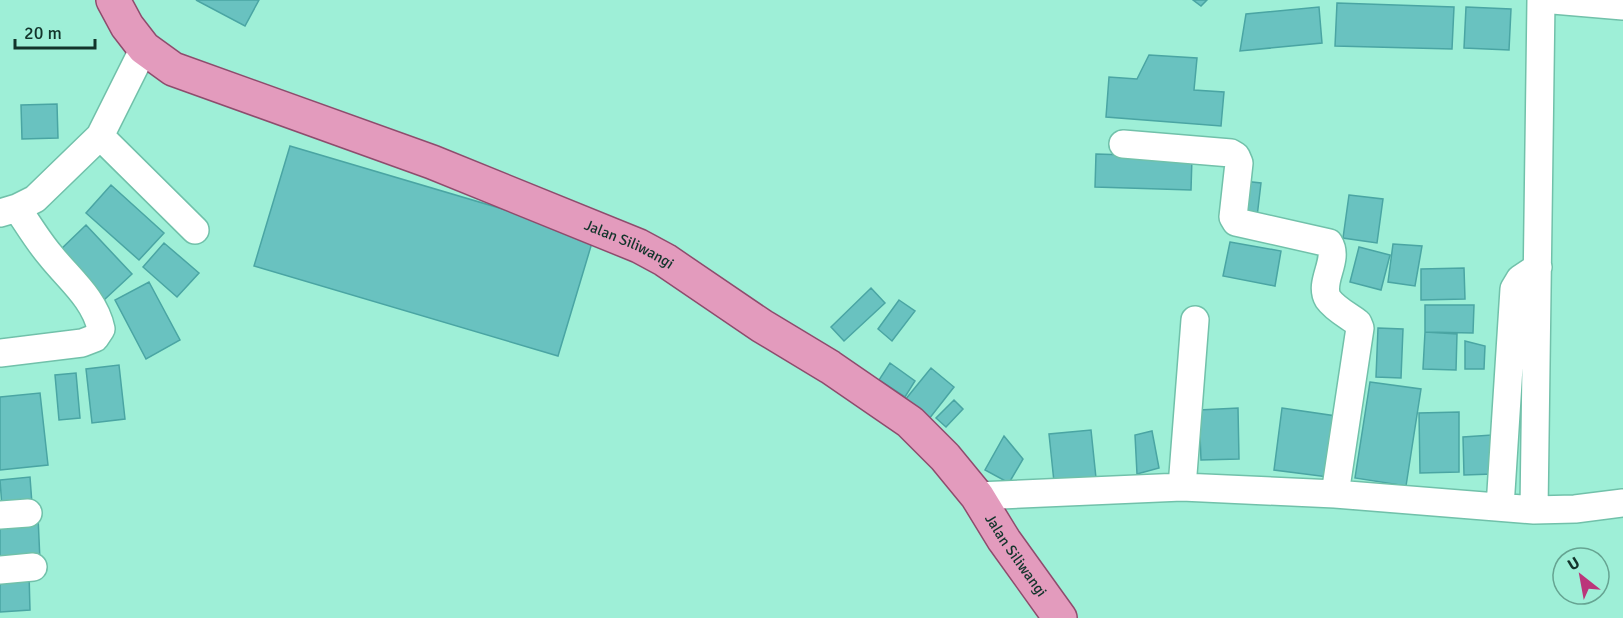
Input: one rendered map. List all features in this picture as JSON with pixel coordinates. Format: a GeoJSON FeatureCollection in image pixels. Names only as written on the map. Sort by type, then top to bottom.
{"type":"FeatureCollection","features":[{"type":"Feature","properties":{"kind":"main road","name":"Jalan Siliwangi"},"geometry":{"type":"LineString","coordinates":[[113,0],[127,26],[144,48],[174,69],[432,162],[639,246],[665,260],[762,326],[830,367],[898,412],[945,457],[976,496],[1004,540],[1060,618]]}},
{"type":"Feature","properties":{"kind":"street"},"geometry":{"type":"LineString","coordinates":[[1534,510],[1541,0]]}},
{"type":"Feature","properties":{"kind":"street"},"geometry":{"type":"LineString","coordinates":[[1553,0],[1623,6]]}},
{"type":"Feature","properties":{"kind":"street"},"geometry":{"type":"LineString","coordinates":[[0,353],[82,343],[95,338],[101,329],[98,315],[77,286],[9,211],[35,199],[100,135],[144,48]]}},
{"type":"Feature","properties":{"kind":"street"},"geometry":{"type":"LineString","coordinates":[[100,135],[195,230]]}},
{"type":"Feature","properties":{"kind":"street"},"geometry":{"type":"LineString","coordinates":[[1123,144],[1231,153],[1236,156],[1239,163],[1233,217],[1236,222],[1331,245],[1333,253],[1325,287],[1326,296],[1331,303],[1358,323],[1360,328],[1335,494]]}},
{"type":"Feature","properties":{"kind":"street"},"geometry":{"type":"LineString","coordinates":[[1500,507],[1514,289],[1520,279],[1538,267]]}},
{"type":"Feature","properties":{"kind":"street"},"geometry":{"type":"LineString","coordinates":[[1182,487],[1195,320]]}},
{"type":"Feature","properties":{"kind":"street"},"geometry":{"type":"LineString","coordinates":[[976,496],[1182,487],[1335,494],[1534,510],[1575,509],[1623,503]]}},
{"type":"Feature","properties":{"kind":"street"},"geometry":{"type":"LineString","coordinates":[[0,515],[28,513]]}},
{"type":"Feature","properties":{"kind":"street"},"geometry":{"type":"LineString","coordinates":[[0,570],[33,567]]}},
{"type":"Feature","properties":{"kind":"building"},"geometry":{"type":"Polygon","coordinates":[[[196,0],[259,0],[245,26],[196,0]]]}},
{"type":"Feature","properties":{"kind":"building"},"geometry":{"type":"Polygon","coordinates":[[[1193,0],[1207,0],[1201,6],[1193,0]]]}},
{"type":"Feature","properties":{"kind":"building"},"geometry":{"type":"Polygon","coordinates":[[[1337,3],[1454,7],[1452,49],[1335,46],[1337,3]]]}},
{"type":"Feature","properties":{"kind":"building"},"geometry":{"type":"Polygon","coordinates":[[[1319,7],[1322,43],[1240,51],[1246,14],[1319,7]]]}},
{"type":"Feature","properties":{"kind":"building"},"geometry":{"type":"Polygon","coordinates":[[[1466,7],[1511,9],[1509,50],[1464,48],[1466,7]]]}},
{"type":"Feature","properties":{"kind":"building"},"geometry":{"type":"Polygon","coordinates":[[[1149,55],[1197,58],[1194,90],[1224,92],[1221,126],[1106,117],[1109,77],[1137,79],[1149,55]]]}},
{"type":"Feature","properties":{"kind":"building"},"geometry":{"type":"Polygon","coordinates":[[[57,104],[58,138],[22,139],[21,105],[57,104]]]}},
{"type":"Feature","properties":{"kind":"building"},"geometry":{"type":"Polygon","coordinates":[[[290,146],[594,236],[558,356],[254,266],[290,146]]]}},
{"type":"Feature","properties":{"kind":"building"},"geometry":{"type":"Polygon","coordinates":[[[1096,154],[1192,157],[1191,190],[1095,187],[1096,154]]]}},
{"type":"Feature","properties":{"kind":"building"},"geometry":{"type":"Polygon","coordinates":[[[1243,181],[1261,183],[1257,217],[1240,215],[1243,181]]]}},
{"type":"Feature","properties":{"kind":"building"},"geometry":{"type":"Polygon","coordinates":[[[111,185],[164,233],[139,260],[86,213],[111,185]]]}},
{"type":"Feature","properties":{"kind":"building"},"geometry":{"type":"Polygon","coordinates":[[[1349,195],[1383,199],[1377,243],[1343,238],[1349,195]]]}},
{"type":"Feature","properties":{"kind":"building"},"geometry":{"type":"Polygon","coordinates":[[[86,225],[132,274],[104,300],[58,252],[86,225]]]}},
{"type":"Feature","properties":{"kind":"building"},"geometry":{"type":"Polygon","coordinates":[[[1230,242],[1281,251],[1275,286],[1223,276],[1230,242]]]}},
{"type":"Feature","properties":{"kind":"building"},"geometry":{"type":"Polygon","coordinates":[[[164,243],[199,273],[177,297],[143,267],[164,243]]]}},
{"type":"Feature","properties":{"kind":"building"},"geometry":{"type":"Polygon","coordinates":[[[1393,244],[1422,246],[1415,286],[1388,282],[1393,244]]]}},
{"type":"Feature","properties":{"kind":"building"},"geometry":{"type":"Polygon","coordinates":[[[1359,247],[1390,255],[1381,290],[1350,282],[1359,247]]]}},
{"type":"Feature","properties":{"kind":"building"},"geometry":{"type":"Polygon","coordinates":[[[1464,268],[1465,299],[1421,300],[1421,269],[1464,268]]]}},
{"type":"Feature","properties":{"kind":"building"},"geometry":{"type":"Polygon","coordinates":[[[149,282],[180,340],[146,359],[115,300],[149,282]]]}},
{"type":"Feature","properties":{"kind":"building"},"geometry":{"type":"Polygon","coordinates":[[[871,288],[885,303],[844,341],[831,327],[871,288]]]}},
{"type":"Feature","properties":{"kind":"building"},"geometry":{"type":"Polygon","coordinates":[[[899,300],[915,311],[892,341],[878,329],[899,300]]]}},
{"type":"Feature","properties":{"kind":"building"},"geometry":{"type":"Polygon","coordinates":[[[1425,305],[1474,305],[1473,333],[1425,332],[1425,305]]]}},
{"type":"Feature","properties":{"kind":"building"},"geometry":{"type":"Polygon","coordinates":[[[1378,328],[1403,329],[1401,378],[1376,377],[1378,328]]]}},
{"type":"Feature","properties":{"kind":"building"},"geometry":{"type":"Polygon","coordinates":[[[1425,332],[1457,334],[1456,370],[1423,369],[1425,332]]]}},
{"type":"Feature","properties":{"kind":"building"},"geometry":{"type":"Polygon","coordinates":[[[1465,341],[1485,346],[1484,369],[1465,369],[1465,341]]]}},
{"type":"Feature","properties":{"kind":"building"},"geometry":{"type":"Polygon","coordinates":[[[890,363],[915,381],[905,397],[879,380],[890,363]]]}},
{"type":"Feature","properties":{"kind":"building"},"geometry":{"type":"Polygon","coordinates":[[[119,365],[125,419],[92,423],[86,369],[119,365]]]}},
{"type":"Feature","properties":{"kind":"building"},"geometry":{"type":"Polygon","coordinates":[[[931,368],[954,387],[929,419],[905,400],[931,368]]]}},
{"type":"Feature","properties":{"kind":"building"},"geometry":{"type":"Polygon","coordinates":[[[76,373],[80,418],[59,420],[55,375],[76,373]]]}},
{"type":"Feature","properties":{"kind":"building"},"geometry":{"type":"Polygon","coordinates":[[[1370,382],[1421,389],[1406,486],[1355,478],[1370,382]]]}},
{"type":"Feature","properties":{"kind":"building"},"geometry":{"type":"Polygon","coordinates":[[[40,393],[48,465],[0,470],[0,397],[40,393]]]}},
{"type":"Feature","properties":{"kind":"building"},"geometry":{"type":"Polygon","coordinates":[[[954,400],[963,409],[946,427],[936,418],[954,400]]]}},
{"type":"Feature","properties":{"kind":"building"},"geometry":{"type":"Polygon","coordinates":[[[1238,408],[1239,459],[1201,460],[1199,410],[1238,408]]]}},
{"type":"Feature","properties":{"kind":"building"},"geometry":{"type":"Polygon","coordinates":[[[1282,408],[1336,416],[1328,477],[1274,470],[1282,408]]]}},
{"type":"Feature","properties":{"kind":"building"},"geometry":{"type":"Polygon","coordinates":[[[1459,412],[1459,472],[1420,473],[1419,413],[1459,412]]]}},
{"type":"Feature","properties":{"kind":"building"},"geometry":{"type":"Polygon","coordinates":[[[1091,430],[1096,478],[1054,482],[1049,434],[1091,430]]]}},
{"type":"Feature","properties":{"kind":"building"},"geometry":{"type":"Polygon","coordinates":[[[1152,431],[1159,468],[1137,474],[1135,435],[1152,431]]]}},
{"type":"Feature","properties":{"kind":"building"},"geometry":{"type":"Polygon","coordinates":[[[1492,435],[1493,474],[1464,475],[1463,437],[1492,435]]]}},
{"type":"Feature","properties":{"kind":"building"},"geometry":{"type":"Polygon","coordinates":[[[1004,436],[1023,459],[1009,483],[985,470],[1004,436]]]}},
{"type":"Feature","properties":{"kind":"building"},"geometry":{"type":"Polygon","coordinates":[[[30,477],[32,504],[2,507],[0,480],[30,477]]]}},
{"type":"Feature","properties":{"kind":"building"},"geometry":{"type":"Polygon","coordinates":[[[38,516],[40,561],[0,563],[0,518],[38,516]]]}},
{"type":"Feature","properties":{"kind":"building"},"geometry":{"type":"Polygon","coordinates":[[[29,573],[30,610],[0,612],[0,574],[29,573]]]}}]}
